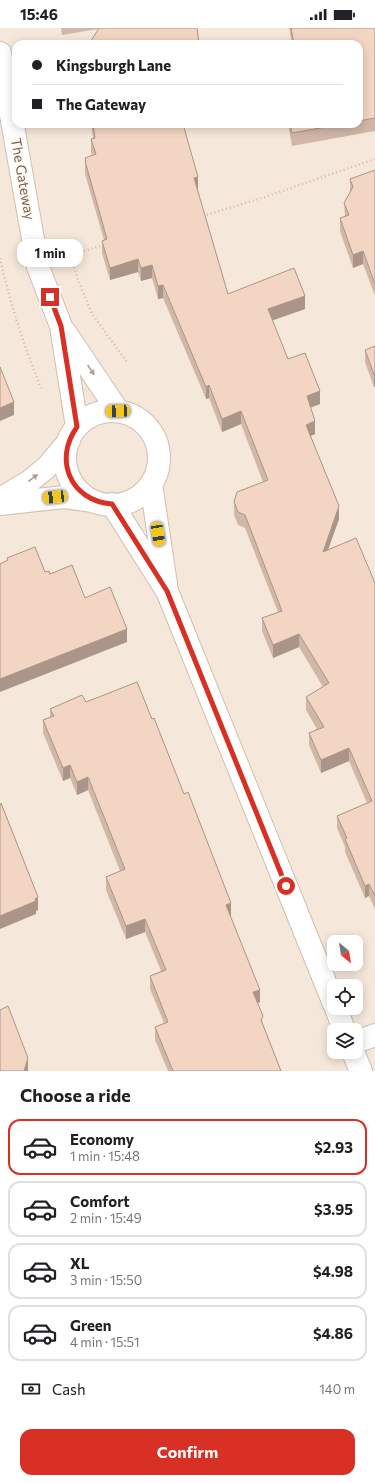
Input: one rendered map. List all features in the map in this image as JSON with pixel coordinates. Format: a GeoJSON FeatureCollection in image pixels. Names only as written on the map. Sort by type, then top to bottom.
{"type":"FeatureCollection","features":[{"type":"Feature","properties":{"kind":"street","name":"The Gateway"},"geometry":{"type":"LineString","coordinates":[[0,53],[12,121]]}},
{"type":"Feature","properties":{"kind":"street","name":"The Gateway"},"geometry":{"type":"LineString","coordinates":[[13,128],[38,267],[61,326],[118,411]]}},
{"type":"Feature","properties":{"kind":"street","name":"The Gateway"},"geometry":{"type":"LineString","coordinates":[[61,326],[73,434]]}},
{"type":"Feature","properties":{"kind":"street"},"geometry":{"type":"LineString","coordinates":[[0,499],[30,481],[47,467],[73,434],[89,417],[103,412],[118,411],[133,416],[147,425],[155,439],[159,454],[158,470],[151,484],[140,495],[127,502],[103,503],[64,496],[0,504]]}},
{"type":"Feature","properties":{"kind":"street"},"geometry":{"type":"LineString","coordinates":[[73,434],[66,455],[67,470],[73,483],[82,494],[103,503],[167,591]]}},
{"type":"Feature","properties":{"kind":"street"},"geometry":{"type":"LineString","coordinates":[[151,484],[167,591],[327,987]]}},
{"type":"Feature","properties":{"kind":"street"},"geometry":{"type":"LineString","coordinates":[[363,1039],[375,1035]]}},
{"type":"Feature","properties":{"kind":"street"},"geometry":{"type":"LineString","coordinates":[[356,1059],[361,1071]]}},
{"type":"Feature","properties":{"kind":"path"},"geometry":{"type":"LineString","coordinates":[[203,216],[265,197],[375,159]]}},
{"type":"Feature","properties":{"kind":"path"},"geometry":{"type":"LineString","coordinates":[[107,244],[70,255],[78,280],[92,314],[127,362]]}},
{"type":"Feature","properties":{"kind":"path"},"geometry":{"type":"LineString","coordinates":[[0,258],[7,288],[43,395]]}},
{"type":"Feature","properties":{"kind":"shaded area"},"geometry":{"type":"Polygon","coordinates":[[[0,28],[375,28],[375,1071],[0,1071],[0,28]]]}},
{"type":"Feature","properties":{"kind":"building"},"geometry":{"type":"Polygon","coordinates":[[[99,28],[197,28],[198,40],[92,40],[99,28]]]}},
{"type":"Feature","properties":{"kind":"building"},"geometry":{"type":"Polygon","coordinates":[[[291,28],[375,28],[375,118],[363,120],[363,40],[293,40],[291,28]]]}},
{"type":"Feature","properties":{"kind":"building"},"geometry":{"type":"Polygon","coordinates":[[[94,128],[184,128],[198,177],[194,178],[228,294],[294,268],[305,296],[268,309],[288,359],[305,353],[320,391],[307,396],[315,421],[306,425],[339,506],[323,552],[356,538],[375,583],[375,896],[369,884],[365,886],[337,816],[372,801],[349,748],[321,760],[309,733],[324,727],[306,697],[329,683],[299,634],[273,645],[262,618],[282,611],[245,515],[238,512],[234,502],[237,492],[268,480],[241,411],[222,419],[209,385],[206,387],[163,285],[158,286],[152,265],[141,268],[138,259],[110,268],[102,241],[107,239],[85,161],[85,158],[96,154],[91,139],[95,138],[94,128]]]}},
{"type":"Feature","properties":{"kind":"building"},"geometry":{"type":"Polygon","coordinates":[[[291,128],[320,128],[292,133],[291,128]]]}},
{"type":"Feature","properties":{"kind":"building"},"geometry":{"type":"Polygon","coordinates":[[[375,170],[375,284],[363,251],[353,255],[340,218],[349,215],[344,203],[353,187],[350,179],[375,170]]]}},
{"type":"Feature","properties":{"kind":"building"},"geometry":{"type":"Polygon","coordinates":[[[375,346],[375,373],[374,374],[365,350],[375,346]]]}},
{"type":"Feature","properties":{"kind":"building"},"geometry":{"type":"Polygon","coordinates":[[[0,367],[14,402],[0,408],[0,367]]]}},
{"type":"Feature","properties":{"kind":"building"},"geometry":{"type":"Polygon","coordinates":[[[35,547],[45,572],[49,571],[50,574],[72,565],[85,598],[110,587],[127,629],[0,679],[0,564],[8,560],[7,558],[35,547]]]}},
{"type":"Feature","properties":{"kind":"building"},"geometry":{"type":"Polygon","coordinates":[[[137,682],[152,719],[154,718],[184,794],[188,792],[231,903],[226,905],[260,990],[253,992],[263,1016],[261,1020],[281,1071],[173,1071],[155,1027],[168,1022],[150,976],[166,970],[145,919],[126,926],[106,877],[125,869],[88,777],[77,782],[70,765],[63,768],[43,720],[54,716],[50,709],[82,695],[86,702],[137,682]]]}},
{"type":"Feature","properties":{"kind":"building"},"geometry":{"type":"Polygon","coordinates":[[[1,803],[38,897],[35,899],[36,901],[0,916],[0,804],[1,803]]]}},
{"type":"Feature","properties":{"kind":"building"},"geometry":{"type":"Polygon","coordinates":[[[8,1006],[28,1058],[24,1071],[0,1071],[0,1010],[8,1006]]]}},
{"type":"Feature","properties":{"kind":"route"},"geometry":{"type":"LineString","coordinates":[[50,297],[61,326],[77,427],[68,441],[66,455],[67,470],[73,483],[82,494],[103,504],[112,504],[167,591],[286,886]]}}]}
